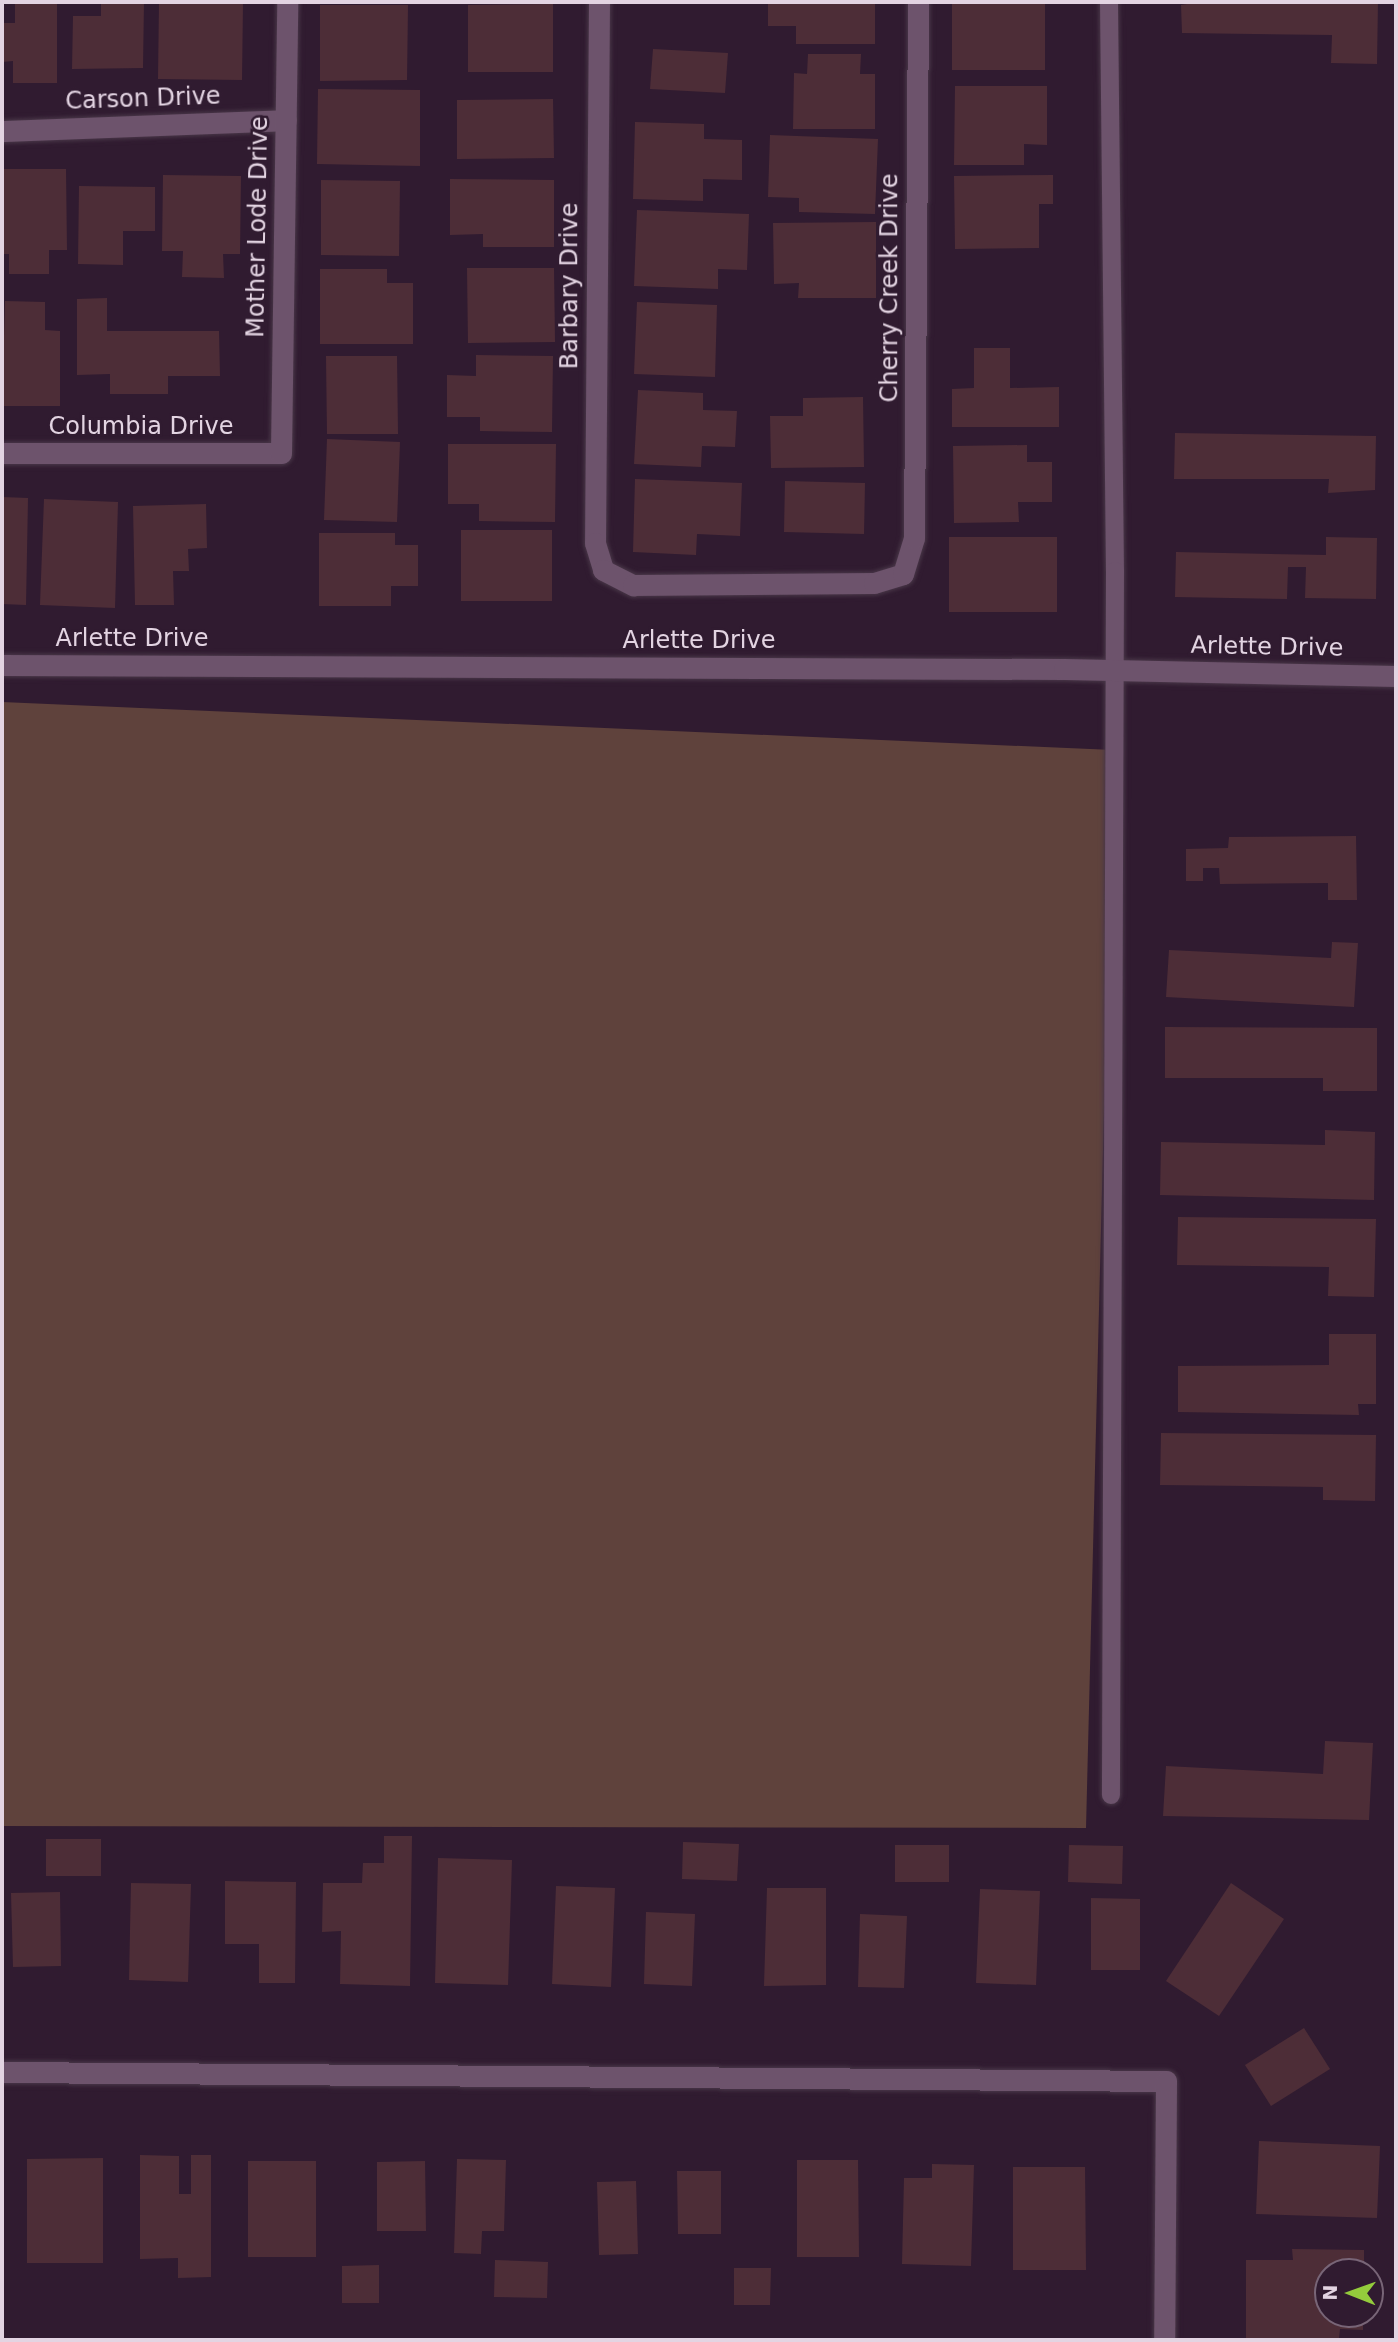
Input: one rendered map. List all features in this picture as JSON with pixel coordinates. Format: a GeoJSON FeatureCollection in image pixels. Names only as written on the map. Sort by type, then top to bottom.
{"type":"FeatureCollection","features":[{"type":"Feature","properties":{"kind":"street","name":"Mother Lode Drive"},"geometry":{"type":"LineString","coordinates":[[281,453],[287,2]]}},
{"type":"Feature","properties":{"kind":"street","name":"Barbary Drive"},"geometry":{"type":"LineString","coordinates":[[599,2],[594,543],[603,570],[633,585],[874,583],[903,574]]}},
{"type":"Feature","properties":{"kind":"street","name":"Cherry Creek Drive"},"geometry":{"type":"LineString","coordinates":[[903,574],[914,538],[918,2]]}},
{"type":"Feature","properties":{"kind":"street","name":"Carson Drive"},"geometry":{"type":"LineString","coordinates":[[2,131],[286,120]]}},
{"type":"Feature","properties":{"kind":"street","name":"Columbia Drive"},"geometry":{"type":"LineString","coordinates":[[2,453],[281,453]]}},
{"type":"Feature","properties":{"kind":"street","name":"Arlette Drive"},"geometry":{"type":"LineString","coordinates":[[2,665],[1114,669],[1396,676]]}},
{"type":"Feature","properties":{"kind":"street"},"geometry":{"type":"LineString","coordinates":[[2,2072],[1166,2081],[1164,2340]]}},
{"type":"Feature","properties":{"kind":"lane"},"geometry":{"type":"LineString","coordinates":[[1109,2],[1115,571],[1111,1795]]}},
{"type":"Feature","properties":{"kind":"shaded area"},"geometry":{"type":"Polygon","coordinates":[[[2,702],[1113,750],[1086,1828],[2,1826],[2,702]]]}},
{"type":"Feature","properties":{"kind":"building"},"geometry":{"type":"Polygon","coordinates":[[[15,2],[57,2],[57,83],[13,83],[13,61],[2,62],[2,23],[15,23],[15,2]]]}},
{"type":"Feature","properties":{"kind":"building"},"geometry":{"type":"Polygon","coordinates":[[[101,2],[144,2],[143,68],[72,69],[73,16],[101,16],[101,2]]]}},
{"type":"Feature","properties":{"kind":"building"},"geometry":{"type":"Polygon","coordinates":[[[159,2],[243,2],[242,80],[158,79],[159,2]]]}},
{"type":"Feature","properties":{"kind":"building"},"geometry":{"type":"Polygon","coordinates":[[[768,2],[875,2],[875,44],[796,44],[796,26],[768,26],[768,2]]]}},
{"type":"Feature","properties":{"kind":"building"},"geometry":{"type":"Polygon","coordinates":[[[952,2],[1045,2],[1045,70],[952,70],[952,2]]]}},
{"type":"Feature","properties":{"kind":"building"},"geometry":{"type":"Polygon","coordinates":[[[1199,2],[1378,2],[1377,64],[1331,63],[1332,35],[1182,33],[1181,5],[1199,2]]]}},
{"type":"Feature","properties":{"kind":"building"},"geometry":{"type":"Polygon","coordinates":[[[553,4],[553,72],[468,72],[468,5],[553,4]]]}},
{"type":"Feature","properties":{"kind":"building"},"geometry":{"type":"Polygon","coordinates":[[[320,5],[408,5],[407,80],[320,81],[320,5]]]}},
{"type":"Feature","properties":{"kind":"building"},"geometry":{"type":"Polygon","coordinates":[[[653,49],[728,53],[725,93],[650,89],[653,49]]]}},
{"type":"Feature","properties":{"kind":"building"},"geometry":{"type":"Polygon","coordinates":[[[808,54],[861,54],[860,74],[875,74],[875,129],[793,129],[794,73],[807,74],[808,54]]]}},
{"type":"Feature","properties":{"kind":"building"},"geometry":{"type":"Polygon","coordinates":[[[955,86],[1047,86],[1047,145],[1024,144],[1024,165],[954,165],[955,86]]]}},
{"type":"Feature","properties":{"kind":"building"},"geometry":{"type":"Polygon","coordinates":[[[318,89],[420,90],[420,166],[317,164],[318,89]]]}},
{"type":"Feature","properties":{"kind":"building"},"geometry":{"type":"Polygon","coordinates":[[[553,99],[554,158],[457,159],[457,100],[553,99]]]}},
{"type":"Feature","properties":{"kind":"building"},"geometry":{"type":"Polygon","coordinates":[[[635,122],[704,124],[704,139],[742,140],[742,180],[703,179],[703,201],[633,199],[635,122]]]}},
{"type":"Feature","properties":{"kind":"building"},"geometry":{"type":"Polygon","coordinates":[[[770,135],[878,139],[875,214],[799,212],[799,198],[768,197],[770,135]]]}},
{"type":"Feature","properties":{"kind":"building"},"geometry":{"type":"Polygon","coordinates":[[[2,169],[66,169],[67,250],[49,250],[49,274],[9,274],[9,254],[2,254],[2,169]]]}},
{"type":"Feature","properties":{"kind":"building"},"geometry":{"type":"Polygon","coordinates":[[[163,175],[241,176],[240,254],[223,254],[224,278],[182,277],[183,251],[162,251],[163,175]]]}},
{"type":"Feature","properties":{"kind":"building"},"geometry":{"type":"Polygon","coordinates":[[[1053,175],[1053,204],[1039,204],[1039,248],[955,249],[954,176],[1053,175]]]}},
{"type":"Feature","properties":{"kind":"building"},"geometry":{"type":"Polygon","coordinates":[[[450,179],[554,180],[554,247],[483,247],[483,234],[450,235],[450,179]]]}},
{"type":"Feature","properties":{"kind":"building"},"geometry":{"type":"Polygon","coordinates":[[[321,180],[400,181],[399,256],[321,255],[321,180]]]}},
{"type":"Feature","properties":{"kind":"building"},"geometry":{"type":"Polygon","coordinates":[[[79,186],[155,187],[155,231],[123,231],[123,265],[78,264],[79,186]]]}},
{"type":"Feature","properties":{"kind":"building"},"geometry":{"type":"Polygon","coordinates":[[[637,210],[749,214],[747,270],[718,269],[718,289],[634,286],[637,210]]]}},
{"type":"Feature","properties":{"kind":"building"},"geometry":{"type":"Polygon","coordinates":[[[876,222],[876,298],[798,298],[799,283],[774,284],[773,223],[876,222]]]}},
{"type":"Feature","properties":{"kind":"building"},"geometry":{"type":"Polygon","coordinates":[[[467,268],[554,268],[555,342],[468,343],[467,268]]]}},
{"type":"Feature","properties":{"kind":"building"},"geometry":{"type":"Polygon","coordinates":[[[320,269],[387,269],[387,283],[413,283],[413,344],[320,344],[320,269]]]}},
{"type":"Feature","properties":{"kind":"building"},"geometry":{"type":"Polygon","coordinates":[[[107,298],[107,331],[219,331],[220,376],[168,376],[168,394],[110,394],[110,374],[77,375],[77,299],[107,298]]]}},
{"type":"Feature","properties":{"kind":"building"},"geometry":{"type":"Polygon","coordinates":[[[5,301],[45,302],[45,330],[60,331],[60,406],[2,406],[5,301]]]}},
{"type":"Feature","properties":{"kind":"building"},"geometry":{"type":"Polygon","coordinates":[[[637,302],[717,305],[715,377],[634,374],[637,302]]]}},
{"type":"Feature","properties":{"kind":"building"},"geometry":{"type":"Polygon","coordinates":[[[974,348],[1010,348],[1010,388],[1059,387],[1059,427],[952,427],[952,389],[974,388],[974,348]]]}},
{"type":"Feature","properties":{"kind":"building"},"geometry":{"type":"Polygon","coordinates":[[[476,355],[553,356],[552,432],[480,431],[480,417],[447,417],[447,375],[476,376],[476,355]]]}},
{"type":"Feature","properties":{"kind":"building"},"geometry":{"type":"Polygon","coordinates":[[[326,356],[397,356],[398,434],[327,434],[326,356]]]}},
{"type":"Feature","properties":{"kind":"building"},"geometry":{"type":"Polygon","coordinates":[[[638,390],[703,393],[703,410],[737,411],[735,447],[702,446],[701,467],[634,464],[638,390]]]}},
{"type":"Feature","properties":{"kind":"building"},"geometry":{"type":"Polygon","coordinates":[[[863,397],[864,467],[771,468],[770,416],[803,416],[803,398],[863,397]]]}},
{"type":"Feature","properties":{"kind":"building"},"geometry":{"type":"Polygon","coordinates":[[[1175,433],[1376,436],[1375,490],[1328,493],[1329,479],[1174,479],[1175,433]]]}},
{"type":"Feature","properties":{"kind":"building"},"geometry":{"type":"Polygon","coordinates":[[[327,439],[400,442],[397,522],[324,520],[327,439]]]}},
{"type":"Feature","properties":{"kind":"building"},"geometry":{"type":"Polygon","coordinates":[[[448,444],[556,444],[555,522],[479,521],[479,504],[448,504],[448,444]]]}},
{"type":"Feature","properties":{"kind":"building"},"geometry":{"type":"Polygon","coordinates":[[[1027,445],[1027,462],[1052,462],[1052,502],[1018,502],[1019,522],[954,523],[953,446],[1027,445]]]}},
{"type":"Feature","properties":{"kind":"building"},"geometry":{"type":"Polygon","coordinates":[[[635,479],[742,483],[740,536],[697,534],[696,555],[633,552],[635,479]]]}},
{"type":"Feature","properties":{"kind":"building"},"geometry":{"type":"Polygon","coordinates":[[[785,481],[865,483],[864,534],[784,532],[785,481]]]}},
{"type":"Feature","properties":{"kind":"building"},"geometry":{"type":"Polygon","coordinates":[[[2,497],[28,498],[26,605],[2,604],[2,497]]]}},
{"type":"Feature","properties":{"kind":"building"},"geometry":{"type":"Polygon","coordinates":[[[44,499],[118,502],[115,608],[40,605],[44,499]]]}},
{"type":"Feature","properties":{"kind":"building"},"geometry":{"type":"Polygon","coordinates":[[[206,504],[207,548],[188,549],[189,571],[173,571],[174,605],[135,605],[133,506],[206,504]]]}},
{"type":"Feature","properties":{"kind":"building"},"geometry":{"type":"Polygon","coordinates":[[[461,530],[552,530],[552,601],[461,601],[461,530]]]}},
{"type":"Feature","properties":{"kind":"building"},"geometry":{"type":"Polygon","coordinates":[[[319,533],[395,533],[395,545],[418,545],[418,586],[391,586],[391,606],[319,606],[319,533]]]}},
{"type":"Feature","properties":{"kind":"building"},"geometry":{"type":"Polygon","coordinates":[[[949,537],[1057,537],[1057,612],[949,612],[949,537]]]}},
{"type":"Feature","properties":{"kind":"building"},"geometry":{"type":"Polygon","coordinates":[[[1326,537],[1377,538],[1376,599],[1305,598],[1306,567],[1288,567],[1287,599],[1175,597],[1176,552],[1326,555],[1326,537]]]}},
{"type":"Feature","properties":{"kind":"building"},"geometry":{"type":"Polygon","coordinates":[[[1356,836],[1357,900],[1328,900],[1328,883],[1220,884],[1219,868],[1203,868],[1203,881],[1186,881],[1186,849],[1228,848],[1229,837],[1356,836]]]}},
{"type":"Feature","properties":{"kind":"building"},"geometry":{"type":"Polygon","coordinates":[[[1332,942],[1358,943],[1354,1007],[1166,997],[1169,950],[1331,958],[1332,942]]]}},
{"type":"Feature","properties":{"kind":"building"},"geometry":{"type":"Polygon","coordinates":[[[1165,1027],[1377,1028],[1377,1091],[1323,1091],[1323,1078],[1165,1078],[1165,1027]]]}},
{"type":"Feature","properties":{"kind":"building"},"geometry":{"type":"Polygon","coordinates":[[[1325,1130],[1375,1132],[1374,1200],[1160,1195],[1161,1142],[1325,1145],[1325,1130]]]}},
{"type":"Feature","properties":{"kind":"building"},"geometry":{"type":"Polygon","coordinates":[[[1178,1217],[1376,1219],[1374,1297],[1328,1296],[1329,1267],[1177,1265],[1178,1217]]]}},
{"type":"Feature","properties":{"kind":"building"},"geometry":{"type":"Polygon","coordinates":[[[1329,1334],[1376,1334],[1376,1404],[1358,1404],[1359,1415],[1178,1412],[1178,1366],[1329,1365],[1329,1334]]]}},
{"type":"Feature","properties":{"kind":"building"},"geometry":{"type":"Polygon","coordinates":[[[1161,1433],[1376,1435],[1375,1501],[1323,1500],[1323,1487],[1160,1485],[1161,1433]]]}},
{"type":"Feature","properties":{"kind":"building"},"geometry":{"type":"Polygon","coordinates":[[[1325,1741],[1373,1743],[1369,1820],[1163,1816],[1166,1766],[1323,1774],[1325,1741]]]}},
{"type":"Feature","properties":{"kind":"building"},"geometry":{"type":"Polygon","coordinates":[[[384,1836],[412,1836],[410,1986],[340,1984],[341,1931],[322,1932],[323,1883],[362,1883],[363,1863],[384,1863],[384,1836]]]}},
{"type":"Feature","properties":{"kind":"building"},"geometry":{"type":"Polygon","coordinates":[[[46,1839],[101,1839],[101,1876],[46,1876],[46,1839]]]}},
{"type":"Feature","properties":{"kind":"building"},"geometry":{"type":"Polygon","coordinates":[[[683,1842],[739,1844],[737,1881],[682,1879],[683,1842]]]}},
{"type":"Feature","properties":{"kind":"building"},"geometry":{"type":"Polygon","coordinates":[[[895,1845],[949,1845],[949,1882],[895,1882],[895,1845]]]}},
{"type":"Feature","properties":{"kind":"building"},"geometry":{"type":"Polygon","coordinates":[[[1069,1845],[1123,1846],[1122,1884],[1068,1882],[1069,1845]]]}},
{"type":"Feature","properties":{"kind":"building"},"geometry":{"type":"Polygon","coordinates":[[[438,1858],[512,1860],[508,1985],[435,1983],[438,1858]]]}},
{"type":"Feature","properties":{"kind":"building"},"geometry":{"type":"Polygon","coordinates":[[[225,1881],[296,1882],[295,1983],[259,1983],[259,1944],[225,1944],[225,1881]]]}},
{"type":"Feature","properties":{"kind":"building"},"geometry":{"type":"Polygon","coordinates":[[[131,1883],[191,1884],[188,1982],[129,1980],[131,1883]]]}},
{"type":"Feature","properties":{"kind":"building"},"geometry":{"type":"Polygon","coordinates":[[[1231,1883],[1284,1919],[1219,2016],[1166,1981],[1231,1883]]]}},
{"type":"Feature","properties":{"kind":"building"},"geometry":{"type":"Polygon","coordinates":[[[556,1886],[615,1888],[611,1987],[552,1984],[556,1886]]]}},
{"type":"Feature","properties":{"kind":"building"},"geometry":{"type":"Polygon","coordinates":[[[767,1888],[826,1888],[826,1985],[764,1986],[767,1888]]]}},
{"type":"Feature","properties":{"kind":"building"},"geometry":{"type":"Polygon","coordinates":[[[980,1889],[1040,1891],[1036,1985],[976,1983],[980,1889]]]}},
{"type":"Feature","properties":{"kind":"building"},"geometry":{"type":"Polygon","coordinates":[[[60,1892],[61,1966],[13,1967],[11,1893],[60,1892]]]}},
{"type":"Feature","properties":{"kind":"building"},"geometry":{"type":"Polygon","coordinates":[[[1091,1898],[1140,1899],[1140,1970],[1091,1970],[1091,1898]]]}},
{"type":"Feature","properties":{"kind":"building"},"geometry":{"type":"Polygon","coordinates":[[[646,1912],[695,1914],[692,1986],[644,1984],[646,1912]]]}},
{"type":"Feature","properties":{"kind":"building"},"geometry":{"type":"Polygon","coordinates":[[[860,1914],[907,1916],[904,1988],[858,1987],[860,1914]]]}},
{"type":"Feature","properties":{"kind":"building"},"geometry":{"type":"Polygon","coordinates":[[[1304,2028],[1330,2069],[1271,2106],[1245,2065],[1304,2028]]]}},
{"type":"Feature","properties":{"kind":"building"},"geometry":{"type":"Polygon","coordinates":[[[1259,2141],[1380,2146],[1377,2218],[1256,2214],[1259,2141]]]}},
{"type":"Feature","properties":{"kind":"building"},"geometry":{"type":"Polygon","coordinates":[[[140,2155],[179,2156],[179,2194],[191,2194],[191,2155],[211,2155],[211,2277],[178,2278],[178,2258],[140,2259],[140,2155]]]}},
{"type":"Feature","properties":{"kind":"building"},"geometry":{"type":"Polygon","coordinates":[[[103,2158],[103,2263],[27,2263],[27,2159],[103,2158]]]}},
{"type":"Feature","properties":{"kind":"building"},"geometry":{"type":"Polygon","coordinates":[[[457,2159],[506,2160],[504,2231],[482,2231],[481,2254],[454,2253],[457,2159]]]}},
{"type":"Feature","properties":{"kind":"building"},"geometry":{"type":"Polygon","coordinates":[[[797,2160],[858,2160],[859,2257],[797,2257],[797,2160]]]}},
{"type":"Feature","properties":{"kind":"building"},"geometry":{"type":"Polygon","coordinates":[[[248,2161],[316,2161],[316,2257],[248,2257],[248,2161]]]}},
{"type":"Feature","properties":{"kind":"building"},"geometry":{"type":"Polygon","coordinates":[[[425,2161],[426,2231],[377,2231],[377,2162],[425,2161]]]}},
{"type":"Feature","properties":{"kind":"building"},"geometry":{"type":"Polygon","coordinates":[[[932,2164],[974,2165],[971,2266],[902,2264],[904,2178],[932,2178],[932,2164]]]}},
{"type":"Feature","properties":{"kind":"building"},"geometry":{"type":"Polygon","coordinates":[[[1013,2167],[1085,2167],[1086,2270],[1013,2270],[1013,2167]]]}},
{"type":"Feature","properties":{"kind":"building"},"geometry":{"type":"Polygon","coordinates":[[[677,2171],[721,2171],[721,2234],[678,2234],[677,2171]]]}},
{"type":"Feature","properties":{"kind":"building"},"geometry":{"type":"Polygon","coordinates":[[[636,2181],[638,2254],[599,2255],[597,2182],[636,2181]]]}},
{"type":"Feature","properties":{"kind":"building"},"geometry":{"type":"Polygon","coordinates":[[[1292,2249],[1364,2250],[1364,2258],[1314,2258],[1314,2328],[1363,2328],[1363,2330],[1340,2329],[1339,2339],[1246,2339],[1246,2260],[1293,2260],[1292,2249]]]}},
{"type":"Feature","properties":{"kind":"building"},"geometry":{"type":"Polygon","coordinates":[[[495,2260],[548,2262],[547,2298],[494,2297],[495,2260]]]}},
{"type":"Feature","properties":{"kind":"building"},"geometry":{"type":"Polygon","coordinates":[[[379,2265],[379,2303],[342,2303],[342,2266],[379,2265]]]}},
{"type":"Feature","properties":{"kind":"building"},"geometry":{"type":"Polygon","coordinates":[[[734,2268],[771,2268],[770,2305],[734,2305],[734,2268]]]}}]}
